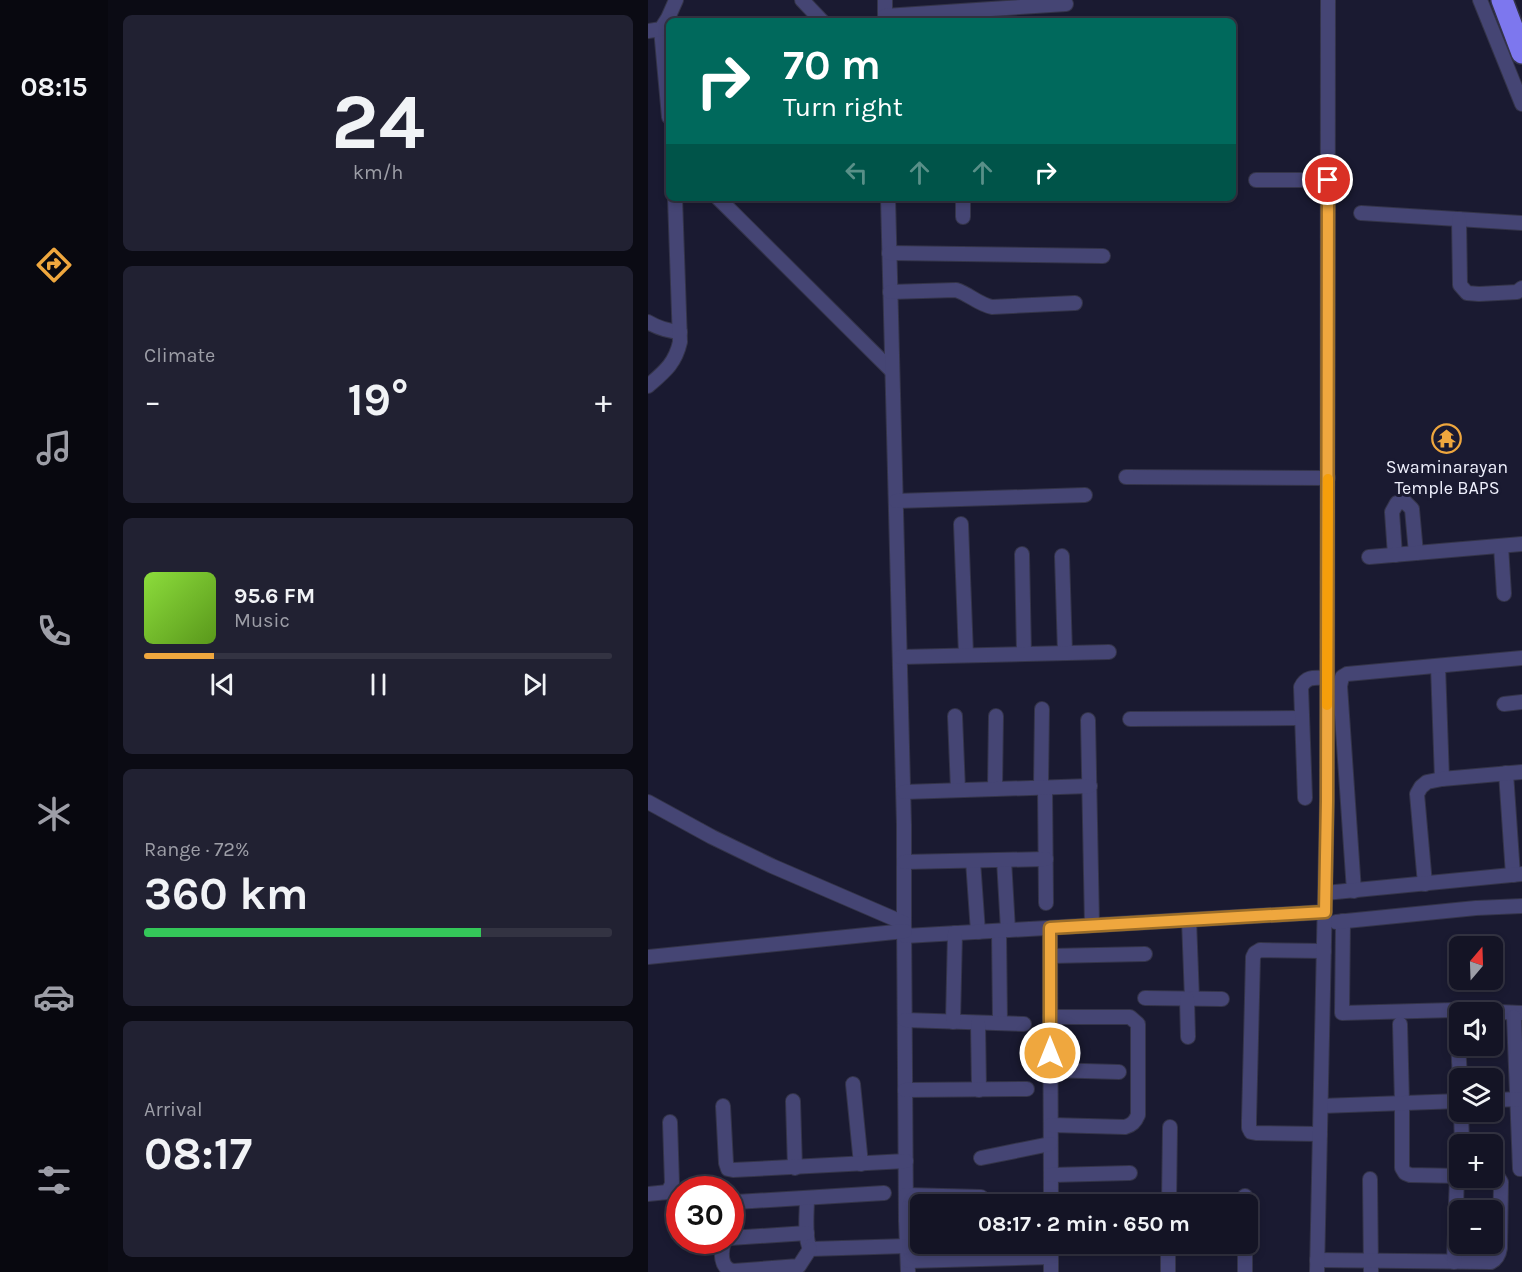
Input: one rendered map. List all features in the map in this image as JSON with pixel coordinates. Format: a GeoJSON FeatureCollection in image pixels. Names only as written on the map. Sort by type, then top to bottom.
{"type":"FeatureCollection","features":[{"type":"Feature","properties":{"kind":"highway"},"geometry":{"type":"LineString","coordinates":[[1502,0],[1522,53]]}},
{"type":"Feature","properties":{"kind":"street"},"geometry":{"type":"LineString","coordinates":[[885,0],[885,18],[1066,4]]}},
{"type":"Feature","properties":{"kind":"street"},"geometry":{"type":"LineString","coordinates":[[1328,0],[1328,678],[1317,1266],[1415,1267],[1491,1262],[1496,1266],[1500,1248],[1501,1188]]}},
{"type":"Feature","properties":{"kind":"street"},"geometry":{"type":"LineString","coordinates":[[1480,0],[1522,104]]}},
{"type":"Feature","properties":{"kind":"street"},"geometry":{"type":"LineString","coordinates":[[811,3],[820,18]]}},
{"type":"Feature","properties":{"kind":"street"},"geometry":{"type":"LineString","coordinates":[[666,98],[655,30],[672,4]]}},
{"type":"Feature","properties":{"kind":"street"},"geometry":{"type":"LineString","coordinates":[[1256,180],[1328,180]]}},
{"type":"Feature","properties":{"kind":"street"},"geometry":{"type":"LineString","coordinates":[[648,387],[672,365],[678,352],[680,332],[675,201]]}},
{"type":"Feature","properties":{"kind":"street"},"geometry":{"type":"LineString","coordinates":[[721,201],[892,371]]}},
{"type":"Feature","properties":{"kind":"street"},"geometry":{"type":"LineString","coordinates":[[888,201],[904,792],[908,1266],[990,1265],[1035,1254]]}},
{"type":"Feature","properties":{"kind":"street"},"geometry":{"type":"LineString","coordinates":[[963,201],[963,217]]}},
{"type":"Feature","properties":{"kind":"street"},"geometry":{"type":"LineString","coordinates":[[1361,213],[1522,223]]}},
{"type":"Feature","properties":{"kind":"street"},"geometry":{"type":"LineString","coordinates":[[1459,219],[1460,285],[1467,293],[1517,292],[1522,288]]}},
{"type":"Feature","properties":{"kind":"street"},"geometry":{"type":"LineString","coordinates":[[889,253],[1103,256]]}},
{"type":"Feature","properties":{"kind":"street"},"geometry":{"type":"LineString","coordinates":[[890,292],[956,290],[982,305],[992,307],[1075,303]]}},
{"type":"Feature","properties":{"kind":"street"},"geometry":{"type":"LineString","coordinates":[[648,322],[656,327],[680,332]]}},
{"type":"Feature","properties":{"kind":"street"},"geometry":{"type":"LineString","coordinates":[[1126,477],[1328,478]]}},
{"type":"Feature","properties":{"kind":"street"},"geometry":{"type":"LineString","coordinates":[[896,501],[1085,495]]}},
{"type":"Feature","properties":{"kind":"street"},"geometry":{"type":"LineString","coordinates":[[1395,555],[1392,512],[1396,503],[1405,502],[1412,509],[1416,553]]}},
{"type":"Feature","properties":{"kind":"street"},"geometry":{"type":"LineString","coordinates":[[961,524],[966,655]]}},
{"type":"Feature","properties":{"kind":"street"},"geometry":{"type":"LineString","coordinates":[[1369,557],[1522,544]]}},
{"type":"Feature","properties":{"kind":"street"},"geometry":{"type":"LineString","coordinates":[[1501,546],[1504,594]]}},
{"type":"Feature","properties":{"kind":"street"},"geometry":{"type":"LineString","coordinates":[[1022,554],[1024,654]]}},
{"type":"Feature","properties":{"kind":"street"},"geometry":{"type":"LineString","coordinates":[[1062,556],[1065,653]]}},
{"type":"Feature","properties":{"kind":"street"},"geometry":{"type":"LineString","coordinates":[[900,657],[1109,652]]}},
{"type":"Feature","properties":{"kind":"street"},"geometry":{"type":"LineString","coordinates":[[1354,891],[1342,676],[1522,658]]}},
{"type":"Feature","properties":{"kind":"street"},"geometry":{"type":"LineString","coordinates":[[1438,666],[1442,779]]}},
{"type":"Feature","properties":{"kind":"street"},"geometry":{"type":"LineString","coordinates":[[1305,798],[1301,687],[1309,677],[1328,678]]}},
{"type":"Feature","properties":{"kind":"street"},"geometry":{"type":"LineString","coordinates":[[1504,704],[1522,702]]}},
{"type":"Feature","properties":{"kind":"street"},"geometry":{"type":"LineString","coordinates":[[1042,710],[1046,903]]}},
{"type":"Feature","properties":{"kind":"street"},"geometry":{"type":"LineString","coordinates":[[955,716],[958,790]]}},
{"type":"Feature","properties":{"kind":"street"},"geometry":{"type":"LineString","coordinates":[[995,789],[996,716]]}},
{"type":"Feature","properties":{"kind":"street"},"geometry":{"type":"LineString","coordinates":[[1131,719],[1302,718]]}},
{"type":"Feature","properties":{"kind":"street"},"geometry":{"type":"LineString","coordinates":[[1088,720],[1092,925]]}},
{"type":"Feature","properties":{"kind":"street"},"geometry":{"type":"LineString","coordinates":[[1425,884],[1417,794],[1421,787],[1427,782],[1442,779],[1522,772]]}},
{"type":"Feature","properties":{"kind":"street"},"geometry":{"type":"LineString","coordinates":[[1325,893],[1517,874],[1516,842],[1506,773]]}},
{"type":"Feature","properties":{"kind":"street"},"geometry":{"type":"LineString","coordinates":[[904,792],[1090,786]]}},
{"type":"Feature","properties":{"kind":"street"},"geometry":{"type":"LineString","coordinates":[[648,802],[711,837],[905,930]]}},
{"type":"Feature","properties":{"kind":"street"},"geometry":{"type":"LineString","coordinates":[[904,862],[1046,859]]}},
{"type":"Feature","properties":{"kind":"street"},"geometry":{"type":"LineString","coordinates":[[1000,1023],[1004,860]]}},
{"type":"Feature","properties":{"kind":"street"},"geometry":{"type":"LineString","coordinates":[[973,861],[978,932]]}},
{"type":"Feature","properties":{"kind":"street"},"geometry":{"type":"LineString","coordinates":[[648,957],[905,930],[955,933],[1189,920],[1325,918],[1343,921],[1476,908],[1522,906]]}},
{"type":"Feature","properties":{"kind":"street"},"geometry":{"type":"LineString","coordinates":[[1188,1037],[1189,920]]}},
{"type":"Feature","properties":{"kind":"street"},"geometry":{"type":"LineString","coordinates":[[1343,921],[1342,1013],[1454,1010],[1518,1015],[1520,1169]]}},
{"type":"Feature","properties":{"kind":"street"},"geometry":{"type":"LineString","coordinates":[[1050,928],[1051,1194]]}},
{"type":"Feature","properties":{"kind":"street"},"geometry":{"type":"LineString","coordinates":[[953,1022],[955,933]]}},
{"type":"Feature","properties":{"kind":"street"},"geometry":{"type":"LineString","coordinates":[[1320,1134],[1256,1133],[1249,1128],[1249,1120],[1253,957],[1260,950],[1324,951]]}},
{"type":"Feature","properties":{"kind":"street"},"geometry":{"type":"LineString","coordinates":[[1050,956],[1145,954]]}},
{"type":"Feature","properties":{"kind":"street"},"geometry":{"type":"LineString","coordinates":[[1144,998],[1222,999]]}},
{"type":"Feature","properties":{"kind":"street"},"geometry":{"type":"LineString","coordinates":[[1050,1017],[1130,1017],[1137,1024],[1138,1030],[1138,1115],[1135,1121],[1125,1127],[1050,1125]]}},
{"type":"Feature","properties":{"kind":"street"},"geometry":{"type":"LineString","coordinates":[[905,1020],[1024,1024]]}},
{"type":"Feature","properties":{"kind":"street"},"geometry":{"type":"LineString","coordinates":[[978,1023],[979,1090]]}},
{"type":"Feature","properties":{"kind":"street"},"geometry":{"type":"LineString","coordinates":[[1400,1024],[1401,1164],[1405,1173],[1410,1175],[1449,1176]]}},
{"type":"Feature","properties":{"kind":"street"},"geometry":{"type":"LineString","coordinates":[[1050,1070],[1119,1072]]}},
{"type":"Feature","properties":{"kind":"street"},"geometry":{"type":"LineString","coordinates":[[853,1084],[861,1164]]}},
{"type":"Feature","properties":{"kind":"street"},"geometry":{"type":"LineString","coordinates":[[905,1090],[1027,1089]]}},
{"type":"Feature","properties":{"kind":"street"},"geometry":{"type":"LineString","coordinates":[[1503,1100],[1520,1099]]}},
{"type":"Feature","properties":{"kind":"street"},"geometry":{"type":"LineString","coordinates":[[793,1101],[795,1168]]}},
{"type":"Feature","properties":{"kind":"street"},"geometry":{"type":"LineString","coordinates":[[1321,1106],[1449,1101]]}},
{"type":"Feature","properties":{"kind":"street"},"geometry":{"type":"LineString","coordinates":[[723,1106],[728,1168],[739,1171],[906,1161]]}},
{"type":"Feature","properties":{"kind":"street"},"geometry":{"type":"LineString","coordinates":[[648,1194],[668,1192],[672,1184],[670,1122]]}},
{"type":"Feature","properties":{"kind":"street"},"geometry":{"type":"LineString","coordinates":[[1169,1194],[1170,1127]]}},
{"type":"Feature","properties":{"kind":"street"},"geometry":{"type":"LineString","coordinates":[[1023,1144],[1050,1144]]}},
{"type":"Feature","properties":{"kind":"street"},"geometry":{"type":"LineString","coordinates":[[981,1158],[1050,1144]]}},
{"type":"Feature","properties":{"kind":"street"},"geometry":{"type":"LineString","coordinates":[[1051,1175],[1130,1173]]}},
{"type":"Feature","properties":{"kind":"street"},"geometry":{"type":"LineString","coordinates":[[1370,1179],[1371,1266]]}},
{"type":"Feature","properties":{"kind":"street"},"geometry":{"type":"LineString","coordinates":[[1458,1188],[1458,1265]]}},
{"type":"Feature","properties":{"kind":"street"},"geometry":{"type":"LineString","coordinates":[[744,1202],[884,1193]]}},
{"type":"Feature","properties":{"kind":"street"},"geometry":{"type":"LineString","coordinates":[[906,1195],[910,1195]]}},
{"type":"Feature","properties":{"kind":"street"},"geometry":{"type":"LineString","coordinates":[[807,1198],[807,1233],[810,1249]]}},
{"type":"Feature","properties":{"kind":"street"},"geometry":{"type":"LineString","coordinates":[[744,1237],[807,1233]]}},
{"type":"Feature","properties":{"kind":"street"},"geometry":{"type":"LineString","coordinates":[[810,1249],[907,1246]]}},
{"type":"Feature","properties":{"kind":"street"},"geometry":{"type":"LineString","coordinates":[[722,1254],[723,1266],[728,1271],[734,1271],[799,1266],[810,1249]]}},
{"type":"Feature","properties":{"kind":"street"},"geometry":{"type":"LineString","coordinates":[[1051,1254],[1051,1272]]}},
{"type":"Feature","properties":{"kind":"street"},"geometry":{"type":"LineString","coordinates":[[1168,1254],[1168,1272]]}},
{"type":"Feature","properties":{"kind":"street"},"geometry":{"type":"LineString","coordinates":[[1245,1254],[1245,1272]]}},
{"type":"Feature","properties":{"kind":"slow traffic"},"geometry":{"type":"LineString","coordinates":[[1327,705],[1328,479]]}},
{"type":"Feature","properties":{"kind":"place","name":"Swaminarayan Temple BAPS"},"geometry":{"type":"Point","coordinates":[1447,438]}},
{"type":"Feature","properties":{"kind":"route"},"geometry":{"type":"LineString","coordinates":[[1050,1053],[1050,928],[1325,912],[1328,180]]}}]}
